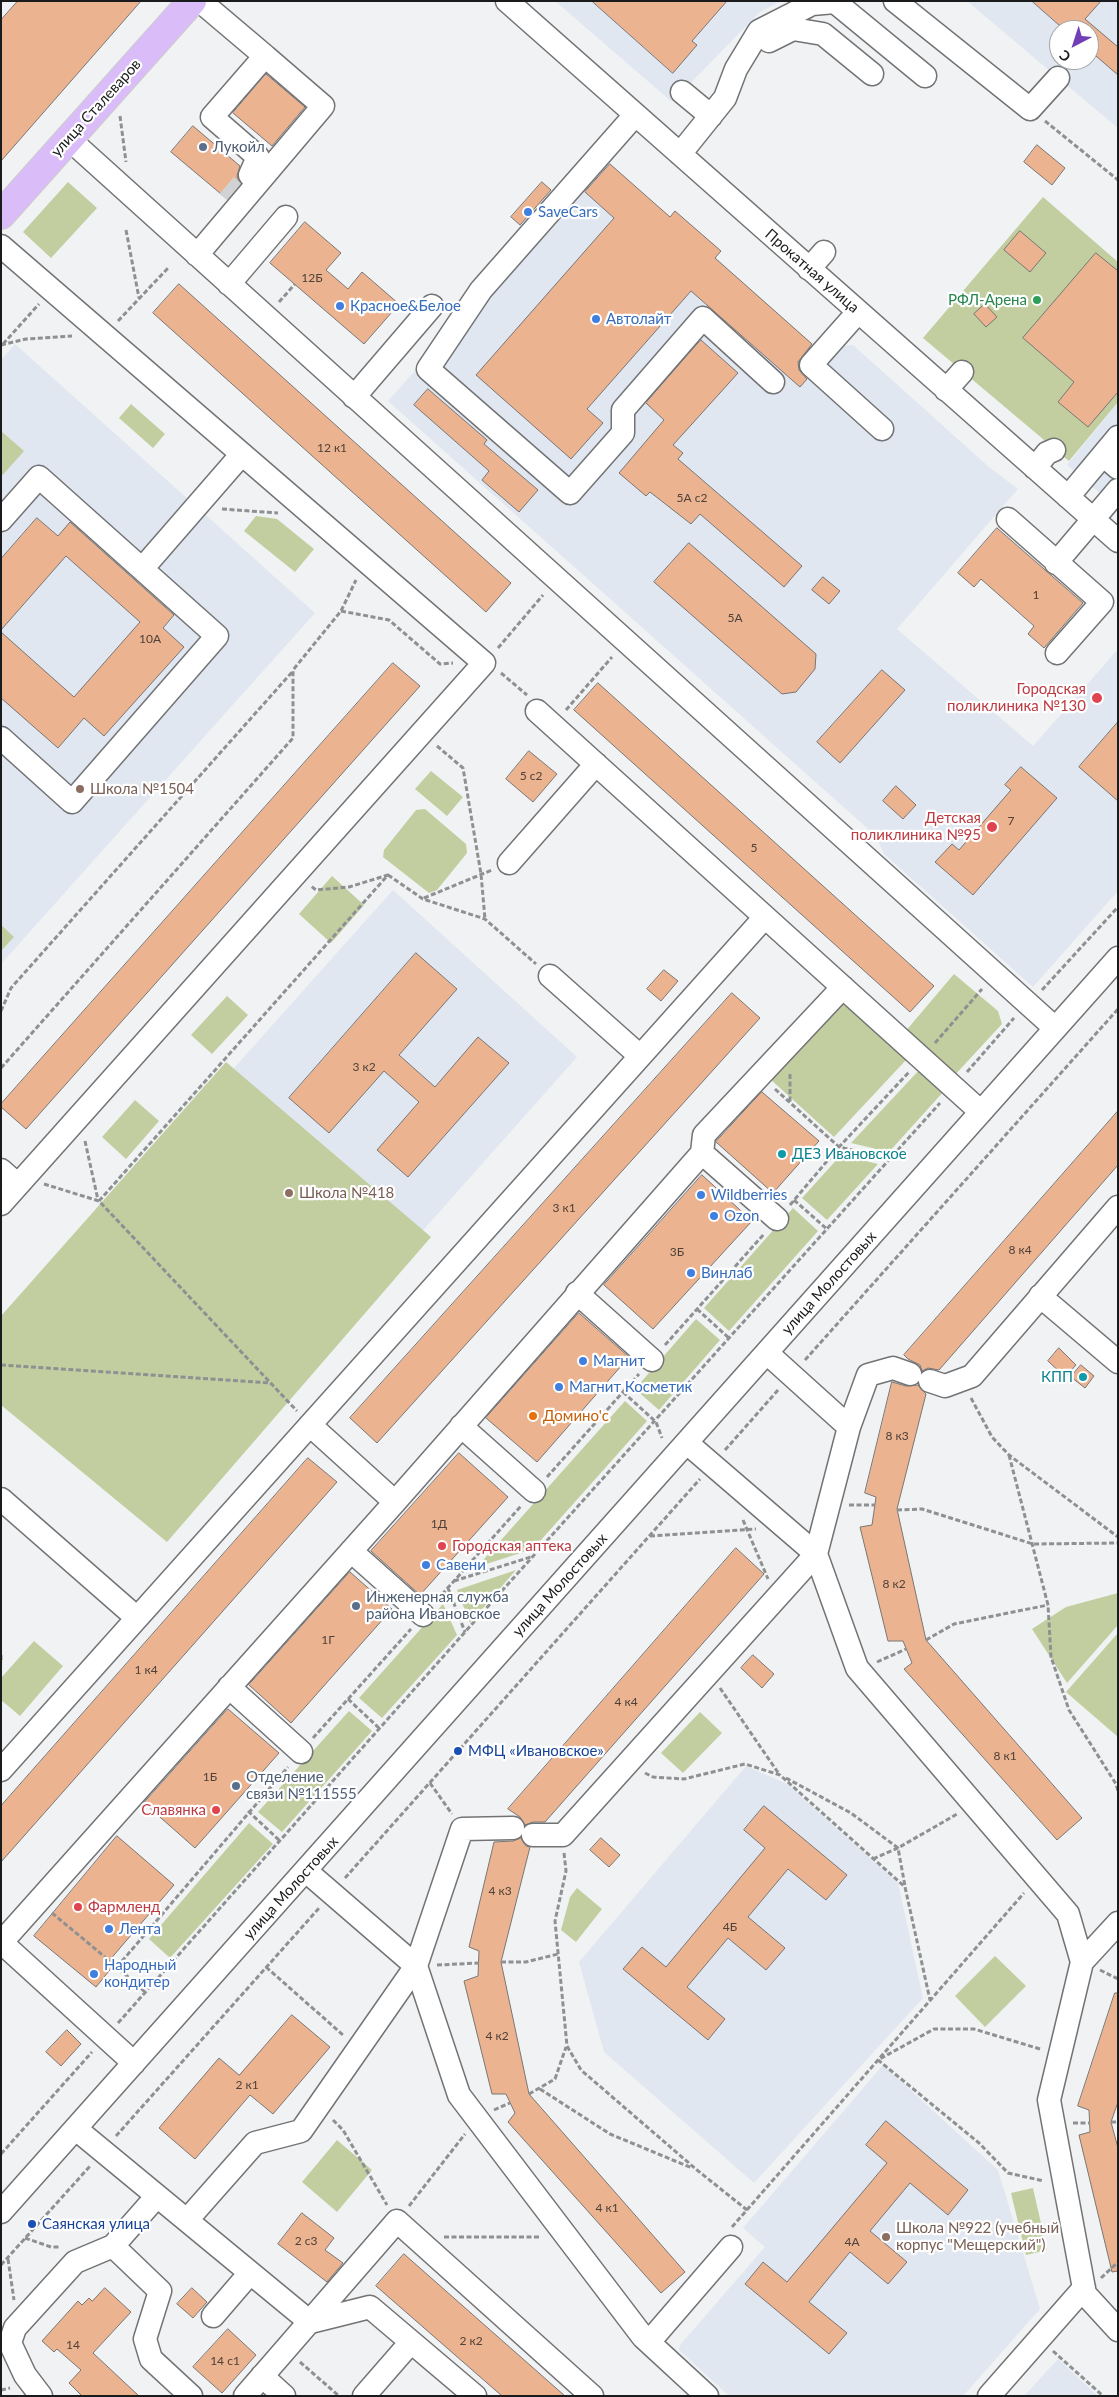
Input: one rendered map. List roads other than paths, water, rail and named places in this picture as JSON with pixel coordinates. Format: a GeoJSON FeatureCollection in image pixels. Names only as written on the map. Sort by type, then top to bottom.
{"type":"FeatureCollection","features":[{"type":"Feature","properties":{"kind":"main road","name":"улица Сталеваров"},"geometry":{"type":"LineString","coordinates":[[1,215],[192,1]]}},
{"type":"Feature","properties":{"kind":"street"},"geometry":{"type":"LineString","coordinates":[[197,255],[228,209],[323,106],[200,1]]}},
{"type":"Feature","properties":{"kind":"street","name":"Прокатная улица"},"geometry":{"type":"LineString","coordinates":[[507,1],[1118,541]]}},
{"type":"Feature","properties":{"kind":"street"},"geometry":{"type":"LineString","coordinates":[[895,1],[1030,109],[1058,78]]}},
{"type":"Feature","properties":{"kind":"street"},"geometry":{"type":"LineString","coordinates":[[680,154],[725,98],[754,27],[812,4],[835,2],[925,76]]}},
{"type":"Feature","properties":{"kind":"street"},"geometry":{"type":"LineString","coordinates":[[736,69],[772,38],[794,28],[824,34],[872,74]]}},
{"type":"Feature","properties":{"kind":"street"},"geometry":{"type":"LineString","coordinates":[[250,174],[258,157],[212,117],[265,56]]}},
{"type":"Feature","properties":{"kind":"street"},"geometry":{"type":"LineString","coordinates":[[682,92],[711,116]]}},
{"type":"Feature","properties":{"kind":"street"},"geometry":{"type":"LineString","coordinates":[[636,115],[480,290],[428,369],[570,493],[623,433],[623,410],[703,318],[773,382]]}},
{"type":"Feature","properties":{"kind":"street"},"geometry":{"type":"LineString","coordinates":[[69,140],[1055,1028]]}},
{"type":"Feature","properties":{"kind":"street"},"geometry":{"type":"LineString","coordinates":[[229,284],[286,217]]}},
{"type":"Feature","properties":{"kind":"street"},"geometry":{"type":"LineString","coordinates":[[1,246],[484,663],[1,1204]]}},
{"type":"Feature","properties":{"kind":"street"},"geometry":{"type":"LineString","coordinates":[[809,268],[824,252]]}},
{"type":"Feature","properties":{"kind":"street"},"geometry":{"type":"LineString","coordinates":[[354,397],[432,306]]}},
{"type":"Feature","properties":{"kind":"street"},"geometry":{"type":"LineString","coordinates":[[858,312],[811,365],[882,429]]}},
{"type":"Feature","properties":{"kind":"street"},"geometry":{"type":"LineString","coordinates":[[946,390],[962,372]]}},
{"type":"Feature","properties":{"kind":"street"},"geometry":{"type":"LineString","coordinates":[[1068,497],[1110,461],[1118,438]]}},
{"type":"Feature","properties":{"kind":"street"},"geometry":{"type":"LineString","coordinates":[[1035,468],[1047,453],[1054,450]]}},
{"type":"Feature","properties":{"kind":"street"},"geometry":{"type":"LineString","coordinates":[[142,569],[242,454]]}},
{"type":"Feature","properties":{"kind":"street"},"geometry":{"type":"LineString","coordinates":[[1,520],[39,477],[217,636],[72,802],[1,738]]}},
{"type":"Feature","properties":{"kind":"street"},"geometry":{"type":"LineString","coordinates":[[1056,563],[1118,490]]}},
{"type":"Feature","properties":{"kind":"street"},"geometry":{"type":"LineString","coordinates":[[1008,519],[1102,602],[1057,653]]}},
{"type":"Feature","properties":{"kind":"street"},"geometry":{"type":"LineString","coordinates":[[545,718],[981,1112]]}},
{"type":"Feature","properties":{"kind":"street"},"geometry":{"type":"LineString","coordinates":[[509,863],[596,764]]}},
{"type":"Feature","properties":{"kind":"street"},"geometry":{"type":"LineString","coordinates":[[1,1770],[764,917]]}},
{"type":"Feature","properties":{"kind":"street","name":"улица Молостовых"},"geometry":{"type":"LineString","coordinates":[[1,2212],[688,1443],[1118,958]]}},
{"type":"Feature","properties":{"kind":"street"},"geometry":{"type":"LineString","coordinates":[[550,976],[640,1056]]}},
{"type":"Feature","properties":{"kind":"street"},"geometry":{"type":"LineString","coordinates":[[134,2063],[2,1943],[395,1502],[702,1153],[704,1135],[842,987]]}},
{"type":"Feature","properties":{"kind":"street"},"geometry":{"type":"LineString","coordinates":[[702,1153],[777,1219]]}},
{"type":"Feature","properties":{"kind":"street"},"geometry":{"type":"LineString","coordinates":[[1,1170],[21,1181]]}},
{"type":"Feature","properties":{"kind":"street"},"geometry":{"type":"LineString","coordinates":[[187,2220],[255,2143],[301,2131],[416,1966],[462,1829],[563,1834],[816,1554],[848,1427],[868,1375],[893,1368],[945,1386],[972,1376],[1118,1207]]}},
{"type":"Feature","properties":{"kind":"street"},"geometry":{"type":"LineString","coordinates":[[577,1293],[652,1360]]}},
{"type":"Feature","properties":{"kind":"street"},"geometry":{"type":"LineString","coordinates":[[1040,1296],[1118,1362]]}},
{"type":"Feature","properties":{"kind":"street"},"geometry":{"type":"LineString","coordinates":[[767,1353],[848,1427]]}},
{"type":"Feature","properties":{"kind":"street"},"geometry":{"type":"LineString","coordinates":[[310,1425],[395,1502]]}},
{"type":"Feature","properties":{"kind":"street"},"geometry":{"type":"LineString","coordinates":[[461,1426],[534,1491]]}},
{"type":"Feature","properties":{"kind":"street"},"geometry":{"type":"LineString","coordinates":[[688,1443],[816,1554],[859,1670],[1068,1914],[1082,1962],[1049,2100],[1085,2294],[1118,2330]]}},
{"type":"Feature","properties":{"kind":"street"},"geometry":{"type":"LineString","coordinates":[[1,1499],[138,1618]]}},
{"type":"Feature","properties":{"kind":"street"},"geometry":{"type":"LineString","coordinates":[[351,1551],[424,1615]]}},
{"type":"Feature","properties":{"kind":"street"},"geometry":{"type":"LineString","coordinates":[[230,1687],[301,1752]]}},
{"type":"Feature","properties":{"kind":"street"},"geometry":{"type":"LineString","coordinates":[[306,1871],[416,1966],[459,2095],[649,2342],[707,2396]]}},
{"type":"Feature","properties":{"kind":"street"},"geometry":{"type":"LineString","coordinates":[[1082,1962],[1118,1923]]}},
{"type":"Feature","properties":{"kind":"street"},"geometry":{"type":"LineString","coordinates":[[76,2128],[310,2322]]}},
{"type":"Feature","properties":{"kind":"street"},"geometry":{"type":"LineString","coordinates":[[41,2396],[25,2375],[10,2343],[15,2328],[75,2262],[113,2246],[157,2196]]}},
{"type":"Feature","properties":{"kind":"street"},"geometry":{"type":"LineString","coordinates":[[245,2396],[396,2222],[592,2396]]}},
{"type":"Feature","properties":{"kind":"street"},"geometry":{"type":"LineString","coordinates":[[113,2246],[160,2291],[145,2339],[151,2359],[191,2396]]}},
{"type":"Feature","properties":{"kind":"street"},"geometry":{"type":"LineString","coordinates":[[649,2342],[727,2252]]}},
{"type":"Feature","properties":{"kind":"street"},"geometry":{"type":"LineString","coordinates":[[213,2316],[250,2273]]}},
{"type":"Feature","properties":{"kind":"street"},"geometry":{"type":"LineString","coordinates":[[989,2396],[1084,2288]]}},
{"type":"Feature","properties":{"kind":"street"},"geometry":{"type":"LineString","coordinates":[[310,2322],[370,2307],[474,2396]]}},
{"type":"Feature","properties":{"kind":"street"},"geometry":{"type":"LineString","coordinates":[[364,2396],[411,2342]]}},
{"type":"Feature","properties":{"kind":"street"},"geometry":{"type":"LineString","coordinates":[[262,2376],[284,2396]]}},
{"type":"Feature","properties":{"kind":"tunnel"},"geometry":{"type":"LineString","coordinates":[[228,201],[250,175]]}},
{"type":"Feature","properties":{"kind":"place","name":"Лукойл"},"geometry":{"type":"Point","coordinates":[203,147]}},
{"type":"Feature","properties":{"kind":"place","name":"SaveCars"},"geometry":{"type":"Point","coordinates":[528,212]}},
{"type":"Feature","properties":{"kind":"place","name":"РФЛ-Арена"},"geometry":{"type":"Point","coordinates":[1037,300]}},
{"type":"Feature","properties":{"kind":"place","name":"Красное&Белое"},"geometry":{"type":"Point","coordinates":[340,306]}},
{"type":"Feature","properties":{"kind":"place","name":"Автолайт"},"geometry":{"type":"Point","coordinates":[596,319]}},
{"type":"Feature","properties":{"kind":"place","name":"Городская поликлиника №130"},"geometry":{"type":"Point","coordinates":[1097,698]}},
{"type":"Feature","properties":{"kind":"place","name":"Школа №1504"},"geometry":{"type":"Point","coordinates":[80,789]}},
{"type":"Feature","properties":{"kind":"place","name":"Детская поликлиника №95"},"geometry":{"type":"Point","coordinates":[992,827]}},
{"type":"Feature","properties":{"kind":"place","name":"ДЕЗ Ивановское"},"geometry":{"type":"Point","coordinates":[782,1154]}},
{"type":"Feature","properties":{"kind":"place","name":"Школа №418"},"geometry":{"type":"Point","coordinates":[289,1193]}},
{"type":"Feature","properties":{"kind":"place","name":"Wildberries"},"geometry":{"type":"Point","coordinates":[701,1195]}},
{"type":"Feature","properties":{"kind":"place","name":"Ozon"},"geometry":{"type":"Point","coordinates":[714,1216]}},
{"type":"Feature","properties":{"kind":"place","name":"Винлаб"},"geometry":{"type":"Point","coordinates":[691,1273]}},
{"type":"Feature","properties":{"kind":"place","name":"Магнит"},"geometry":{"type":"Point","coordinates":[583,1361]}},
{"type":"Feature","properties":{"kind":"place","name":"КПП"},"geometry":{"type":"Point","coordinates":[1083,1377]}},
{"type":"Feature","properties":{"kind":"place","name":"Магнит Косметик"},"geometry":{"type":"Point","coordinates":[559,1387]}},
{"type":"Feature","properties":{"kind":"place","name":"Домино'c"},"geometry":{"type":"Point","coordinates":[533,1416]}},
{"type":"Feature","properties":{"kind":"place","name":"Городская аптека"},"geometry":{"type":"Point","coordinates":[442,1546]}},
{"type":"Feature","properties":{"kind":"place","name":"Савени"},"geometry":{"type":"Point","coordinates":[426,1565]}},
{"type":"Feature","properties":{"kind":"place","name":"Инженерная служба района Ивановское"},"geometry":{"type":"Point","coordinates":[356,1606]}},
{"type":"Feature","properties":{"kind":"place","name":"МФЦ «Ивановское»"},"geometry":{"type":"Point","coordinates":[458,1751]}},
{"type":"Feature","properties":{"kind":"place","name":"Отделение связи №111555"},"geometry":{"type":"Point","coordinates":[236,1786]}},
{"type":"Feature","properties":{"kind":"place","name":"Славянка"},"geometry":{"type":"Point","coordinates":[216,1810]}},
{"type":"Feature","properties":{"kind":"place","name":"Фармленд"},"geometry":{"type":"Point","coordinates":[78,1907]}},
{"type":"Feature","properties":{"kind":"place","name":"Лента"},"geometry":{"type":"Point","coordinates":[109,1929]}},
{"type":"Feature","properties":{"kind":"place","name":"Народный кондитер"},"geometry":{"type":"Point","coordinates":[94,1974]}},
{"type":"Feature","properties":{"kind":"place","name":"Саянская улица"},"geometry":{"type":"Point","coordinates":[32,2224]}},
{"type":"Feature","properties":{"kind":"place","name":"Школа №922 (учебный корпус \"Мещерский\")"},"geometry":{"type":"Point","coordinates":[886,2237]}}]}
